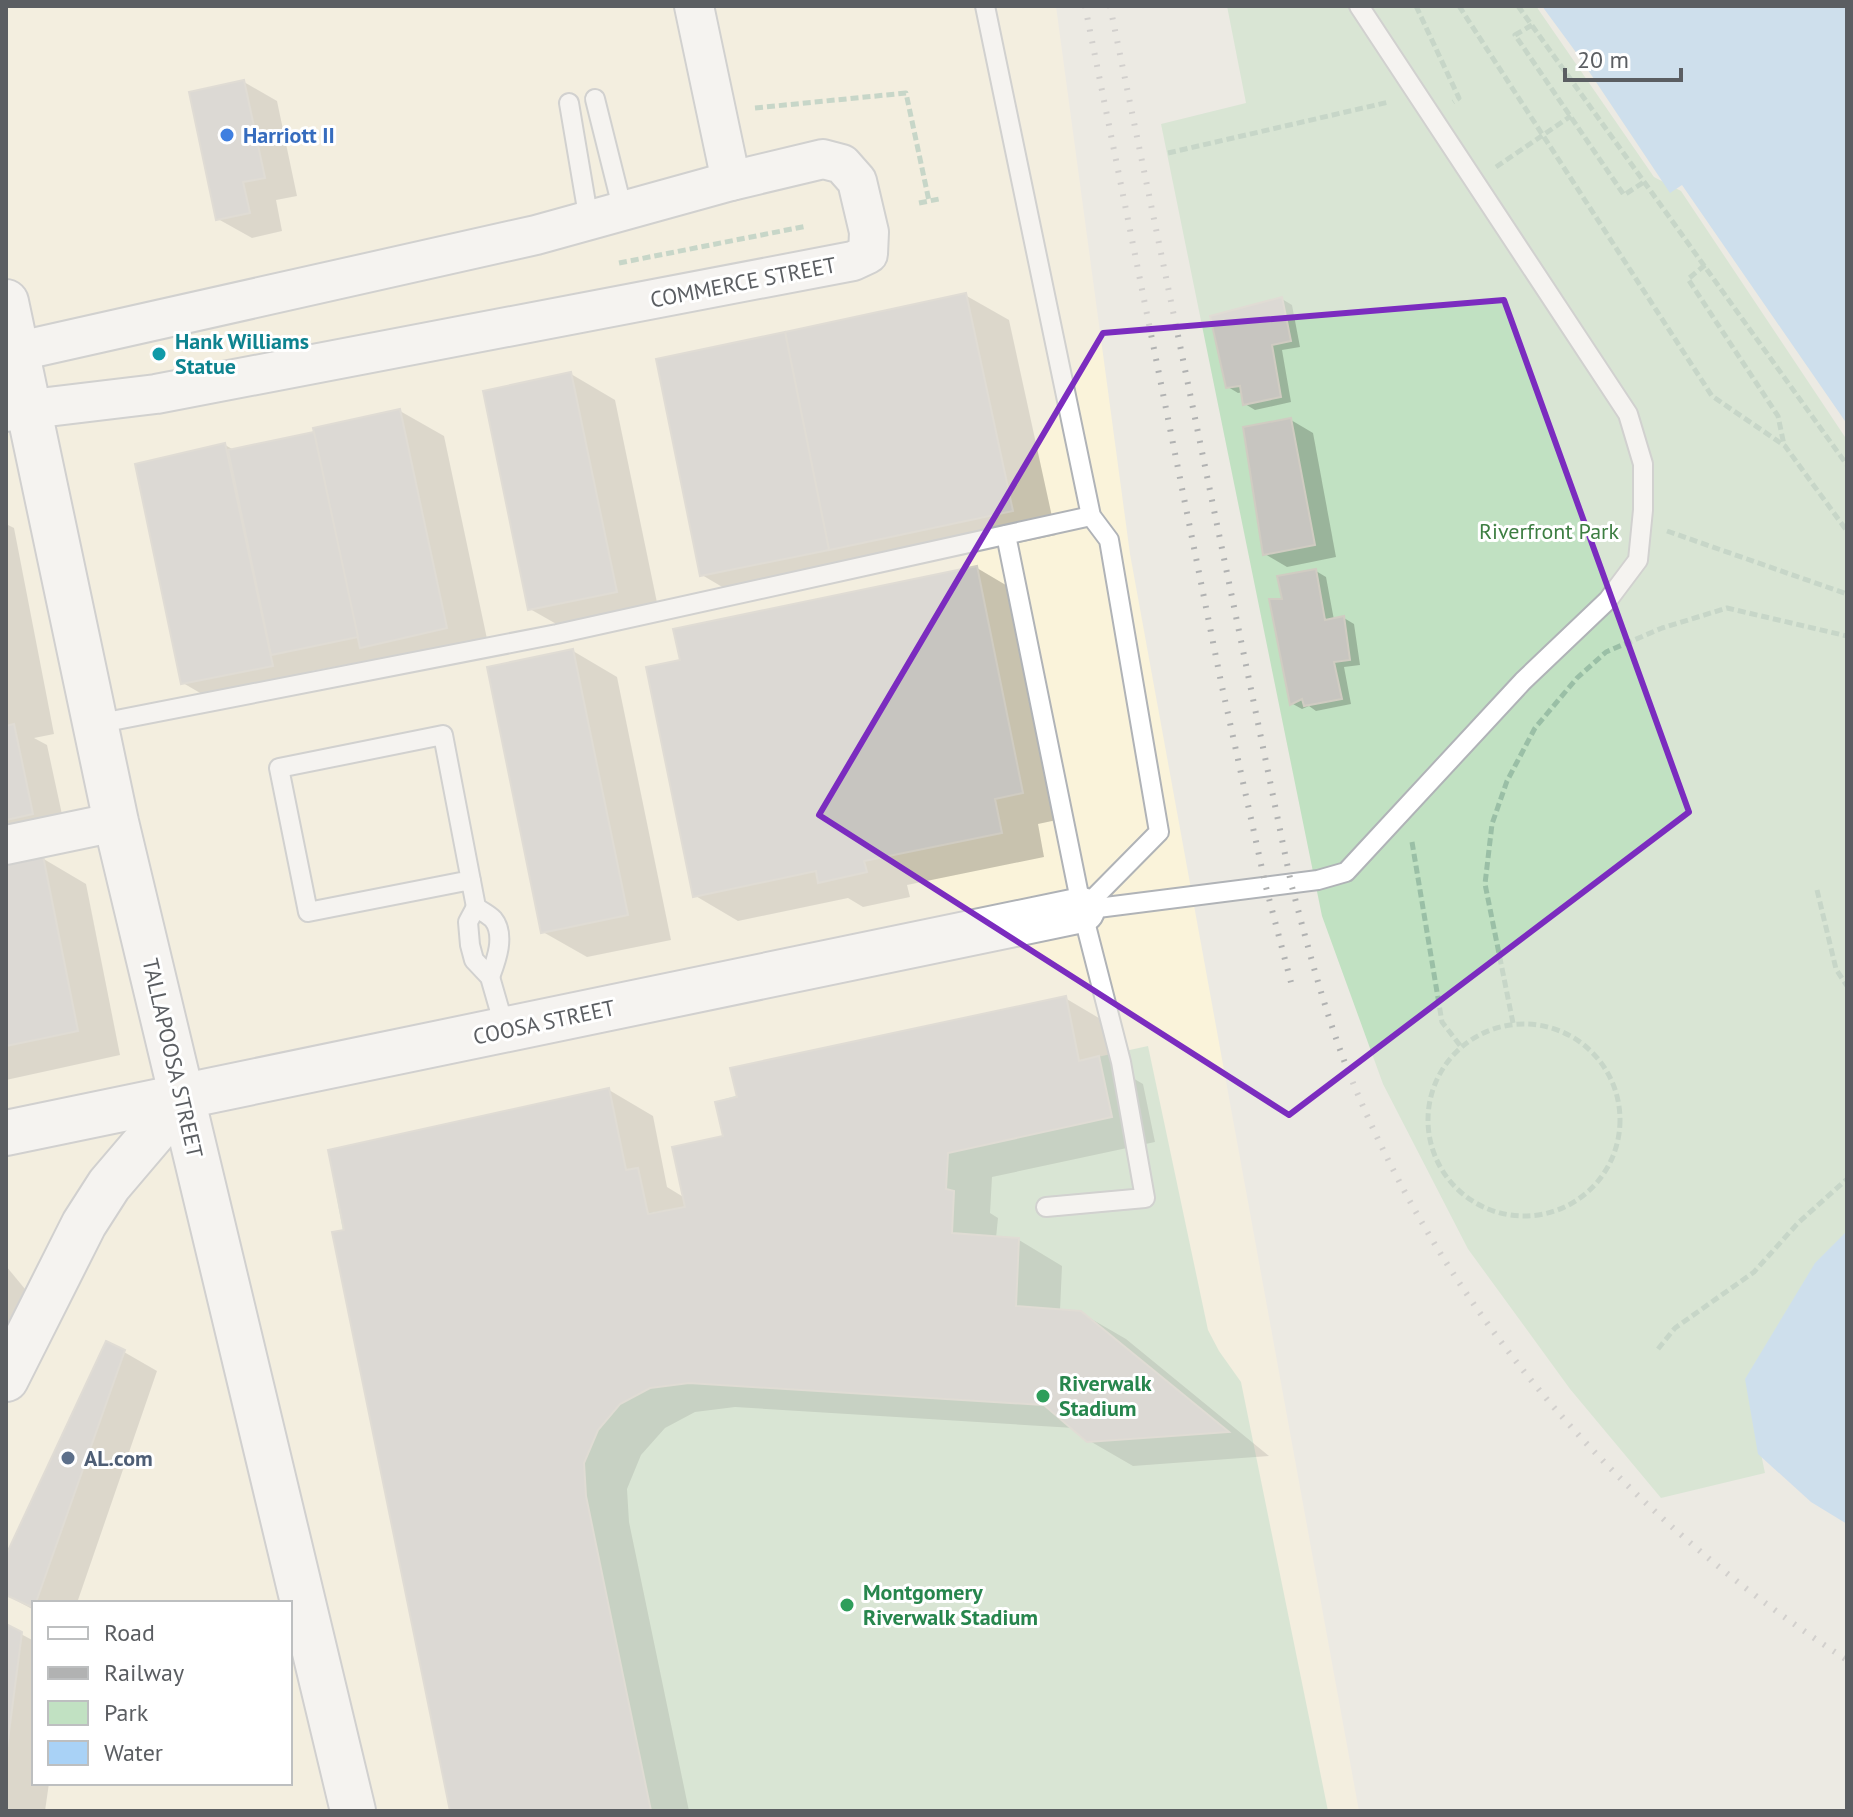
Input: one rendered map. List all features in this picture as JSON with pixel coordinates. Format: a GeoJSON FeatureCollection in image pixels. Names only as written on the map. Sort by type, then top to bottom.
{"type":"FeatureCollection","features":[{"type":"Feature","properties":{"kind":"main road","name":"TALLAPOOSA STREET"},"geometry":{"type":"LineString","coordinates":[[6,302],[17,410],[96,724],[116,822],[353,1811]]}},
{"type":"Feature","properties":{"kind":"main road","name":"COOSA STREET"},"geometry":{"type":"LineString","coordinates":[[6,1133],[1082,910]]}},
{"type":"Feature","properties":{"kind":"main road"},"geometry":{"type":"LineString","coordinates":[[6,1379],[84,1224],[109,1185],[183,1098]]}},
{"type":"Feature","properties":{"kind":"street"},"geometry":{"type":"LineString","coordinates":[[694,6],[731,181]]}},
{"type":"Feature","properties":{"kind":"street","name":"COMMERCE STREET"},"geometry":{"type":"LineString","coordinates":[[11,353],[453,255],[823,159],[842,164],[857,181],[869,232],[868,254],[853,261],[156,394],[17,410]]}},
{"type":"Feature","properties":{"kind":"street"},"geometry":{"type":"LineString","coordinates":[[6,845],[116,822]]}},
{"type":"Feature","properties":{"kind":"lane"},"geometry":{"type":"LineString","coordinates":[[985,6],[1091,516],[1109,540],[1159,832],[1082,910]]}},
{"type":"Feature","properties":{"kind":"lane"},"geometry":{"type":"LineString","coordinates":[[1082,910],[1318,880],[1346,872],[1523,681],[1608,600],[1638,560],[1643,464],[1628,414],[1359,6]]}},
{"type":"Feature","properties":{"kind":"lane"},"geometry":{"type":"LineString","coordinates":[[595,99],[606,216]]}},
{"type":"Feature","properties":{"kind":"lane"},"geometry":{"type":"LineString","coordinates":[[569,103],[606,216]]}},
{"type":"Feature","properties":{"kind":"lane"},"geometry":{"type":"LineString","coordinates":[[96,724],[557,634],[1091,516]]}},
{"type":"Feature","properties":{"kind":"lane"},"geometry":{"type":"LineString","coordinates":[[1006,535],[1082,910],[1121,1062],[1145,1198],[1046,1207]]}},
{"type":"Feature","properties":{"kind":"lane"},"geometry":{"type":"LineString","coordinates":[[471,880],[308,912],[279,768],[443,735],[471,880],[476,907],[468,922],[470,945],[474,960],[490,977],[505,1030]]}},
{"type":"Feature","properties":{"kind":"lane"},"geometry":{"type":"LineString","coordinates":[[476,907],[493,919],[496,926],[499,952],[490,977]]}},
{"type":"Feature","properties":{"kind":"path"},"geometry":{"type":"LineString","coordinates":[[1416,6],[1459,98],[1432,117]]}},
{"type":"Feature","properties":{"kind":"path"},"geometry":{"type":"LineString","coordinates":[[1459,6],[1712,396],[1785,446],[1847,531]]}},
{"type":"Feature","properties":{"kind":"path"},"geometry":{"type":"LineString","coordinates":[[1518,6],[1847,465]]}},
{"type":"Feature","properties":{"kind":"path"},"geometry":{"type":"LineString","coordinates":[[1532,25],[1515,35],[1624,195],[1644,182]]}},
{"type":"Feature","properties":{"kind":"path"},"geometry":{"type":"LineString","coordinates":[[718,112],[906,93],[929,201]]}},
{"type":"Feature","properties":{"kind":"path"},"geometry":{"type":"LineString","coordinates":[[1168,153],[1417,94]]}},
{"type":"Feature","properties":{"kind":"path"},"geometry":{"type":"LineString","coordinates":[[1475,182],[1571,116]]}},
{"type":"Feature","properties":{"kind":"path"},"geometry":{"type":"LineString","coordinates":[[919,203],[939,199]]}},
{"type":"Feature","properties":{"kind":"path"},"geometry":{"type":"LineString","coordinates":[[1705,265],[1688,279],[1778,416],[1785,446]]}},
{"type":"Feature","properties":{"kind":"path"},"geometry":{"type":"LineString","coordinates":[[1642,522],[1847,594]]}},
{"type":"Feature","properties":{"kind":"path"},"geometry":{"type":"LineString","coordinates":[[1513,1023],[1485,884],[1492,824],[1507,781],[1535,728],[1577,678],[1606,652],[1662,628],[1727,608],[1847,636]]}},
{"type":"Feature","properties":{"kind":"path"},"geometry":{"type":"LineString","coordinates":[[1406,808],[1442,1022],[1462,1048]]}},
{"type":"Feature","properties":{"kind":"path"},"geometry":{"type":"LineString","coordinates":[[1817,890],[1836,969],[1847,986]]}},
{"type":"Feature","properties":{"kind":"path"},"geometry":{"type":"LineString","coordinates":[[1513,1023],[1530,1023],[1563,1031],[1581,1041],[1605,1066],[1621,1110],[1618,1143],[1601,1179],[1577,1202],[1541,1216],[1507,1216],[1470,1201],[1446,1178],[1430,1144],[1427,1111],[1433,1088],[1449,1058],[1462,1048],[1481,1033],[1513,1023]]}},
{"type":"Feature","properties":{"kind":"path"},"geometry":{"type":"LineString","coordinates":[[1658,1349],[1675,1328],[1712,1305],[1754,1272],[1798,1223],[1847,1179]]}},
{"type":"Feature","properties":{"kind":"highlighted area"},"geometry":{"type":"Polygon","coordinates":[[[1504,300],[1689,812],[1289,1115],[819,815],[1103,333],[1504,300]]]}},
{"type":"Feature","properties":{"kind":"shaded area"},"geometry":{"type":"Polygon","coordinates":[[[6,6],[1056,6],[1130,554],[1359,1811],[6,1811],[6,6]]]}},
{"type":"Feature","properties":{"kind":"green space","name":"Riverfront Park"},"geometry":{"type":"Polygon","coordinates":[[[1227,6],[1536,6],[1654,177],[1681,191],[1847,440],[1847,1245],[1752,1410],[1765,1473],[1661,1498],[1570,1389],[1468,1249],[1383,1084],[1322,916],[1161,124],[1246,103],[1227,6]]]}},
{"type":"Feature","properties":{"kind":"green space","name":"Montgomery Riverwalk Stadium"},"geometry":{"type":"Polygon","coordinates":[[[1066,996],[1079,1061],[1148,1046],[1208,1330],[1241,1382],[1328,1811],[450,1811],[328,1150],[609,1088],[626,1170],[638,1168],[648,1213],[685,1207],[672,1147],[723,1136],[715,1102],[1066,996]]]}},
{"type":"Feature","properties":{"kind":"water"},"geometry":{"type":"Polygon","coordinates":[[[1542,6],[1847,6],[1847,424],[1682,185],[1670,193],[1542,6]]]}},
{"type":"Feature","properties":{"kind":"water"},"geometry":{"type":"Polygon","coordinates":[[[1847,1231],[1847,1524],[1811,1502],[1758,1454],[1745,1379],[1815,1263],[1847,1231]]]}},
{"type":"Feature","properties":{"kind":"building","name":"Harriott II"},"geometry":{"type":"Polygon","coordinates":[[[244,80],[265,178],[243,182],[250,213],[216,220],[189,92],[244,80]]]}},
{"type":"Feature","properties":{"kind":"building"},"geometry":{"type":"Polygon","coordinates":[[[966,293],[1013,511],[829,550],[785,332],[966,293]]]}},
{"type":"Feature","properties":{"kind":"building"},"geometry":{"type":"Polygon","coordinates":[[[1282,297],[1291,341],[1272,345],[1281,397],[1243,405],[1240,386],[1226,388],[1210,316],[1282,297]]]}},
{"type":"Feature","properties":{"kind":"building"},"geometry":{"type":"Polygon","coordinates":[[[785,332],[829,550],[700,576],[656,359],[785,332]]]}},
{"type":"Feature","properties":{"kind":"building"},"geometry":{"type":"Polygon","coordinates":[[[571,372],[617,592],[528,610],[483,391],[571,372]]]}},
{"type":"Feature","properties":{"kind":"building"},"geometry":{"type":"Polygon","coordinates":[[[400,409],[447,628],[360,648],[313,428],[400,409]]]}},
{"type":"Feature","properties":{"kind":"building"},"geometry":{"type":"Polygon","coordinates":[[[1291,418],[1315,545],[1263,555],[1243,427],[1291,418]]]}},
{"type":"Feature","properties":{"kind":"building"},"geometry":{"type":"Polygon","coordinates":[[[314,432],[358,637],[271,655],[228,450],[314,432]]]}},
{"type":"Feature","properties":{"kind":"building"},"geometry":{"type":"Polygon","coordinates":[[[225,443],[273,666],[181,684],[135,464],[225,443]]]}},
{"type":"Feature","properties":{"kind":"building"},"geometry":{"type":"Polygon","coordinates":[[[977,566],[1023,793],[995,799],[1002,833],[864,861],[867,872],[818,883],[816,871],[693,897],[646,667],[680,660],[673,629],[977,566]]]}},
{"type":"Feature","properties":{"kind":"building"},"geometry":{"type":"Polygon","coordinates":[[[1316,569],[1325,620],[1344,616],[1350,660],[1334,662],[1342,699],[1304,706],[1302,699],[1290,705],[1269,599],[1282,599],[1277,576],[1316,569]]]}},
{"type":"Feature","properties":{"kind":"building"},"geometry":{"type":"Polygon","coordinates":[[[573,649],[628,915],[541,933],[487,667],[573,649]]]}},
{"type":"Feature","properties":{"kind":"building"},"geometry":{"type":"Polygon","coordinates":[[[14,724],[33,814],[6,820],[6,726],[14,724]]]}},
{"type":"Feature","properties":{"kind":"building"},"geometry":{"type":"Polygon","coordinates":[[[43,856],[78,1031],[6,1046],[6,864],[43,856]]]}},
{"type":"Feature","properties":{"kind":"building","name":"Riverwalk Stadium"},"geometry":{"type":"Polygon","coordinates":[[[1066,996],[1079,1061],[1099,1056],[1112,1117],[948,1153],[946,1189],[954,1191],[952,1233],[1019,1238],[1016,1306],[1081,1311],[1229,1432],[1087,1442],[1044,1405],[689,1383],[650,1388],[620,1404],[598,1430],[584,1463],[586,1496],[651,1811],[450,1811],[332,1232],[344,1230],[328,1150],[609,1088],[626,1170],[638,1168],[648,1214],[685,1207],[672,1147],[723,1136],[715,1102],[737,1097],[730,1068],[1066,996]]]}},
{"type":"Feature","properties":{"kind":"building"},"geometry":{"type":"Polygon","coordinates":[[[106,1341],[125,1350],[32,1607],[6,1595],[6,1555],[106,1341]]]}},
{"type":"Feature","properties":{"kind":"building"},"geometry":{"type":"Polygon","coordinates":[[[6,1624],[22,1632],[6,1755],[6,1624]]]}},
{"type":"Feature","properties":{"kind":"railway"},"geometry":{"type":"LineString","coordinates":[[1085,6],[1221,682],[1266,887],[1293,990]]}},
{"type":"Feature","properties":{"kind":"railway"},"geometry":{"type":"LineString","coordinates":[[1110,6],[1291,883],[1345,1063],[1386,1155],[1433,1242],[1488,1324],[1548,1401],[1615,1473],[1687,1540],[1765,1602],[1847,1660]]}},
{"type":"Feature","properties":{"kind":"place","name":"Harriott II"},"geometry":{"type":"Point","coordinates":[227,135]}},
{"type":"Feature","properties":{"kind":"place","name":"Hank Williams Statue"},"geometry":{"type":"Point","coordinates":[159,354]}},
{"type":"Feature","properties":{"kind":"place","name":"Riverwalk Stadium"},"geometry":{"type":"Point","coordinates":[1043,1396]}},
{"type":"Feature","properties":{"kind":"place","name":"AL.com"},"geometry":{"type":"Point","coordinates":[68,1458]}},
{"type":"Feature","properties":{"kind":"place","name":"Montgomery Riverwalk Stadium"},"geometry":{"type":"Point","coordinates":[847,1605]}}]}
